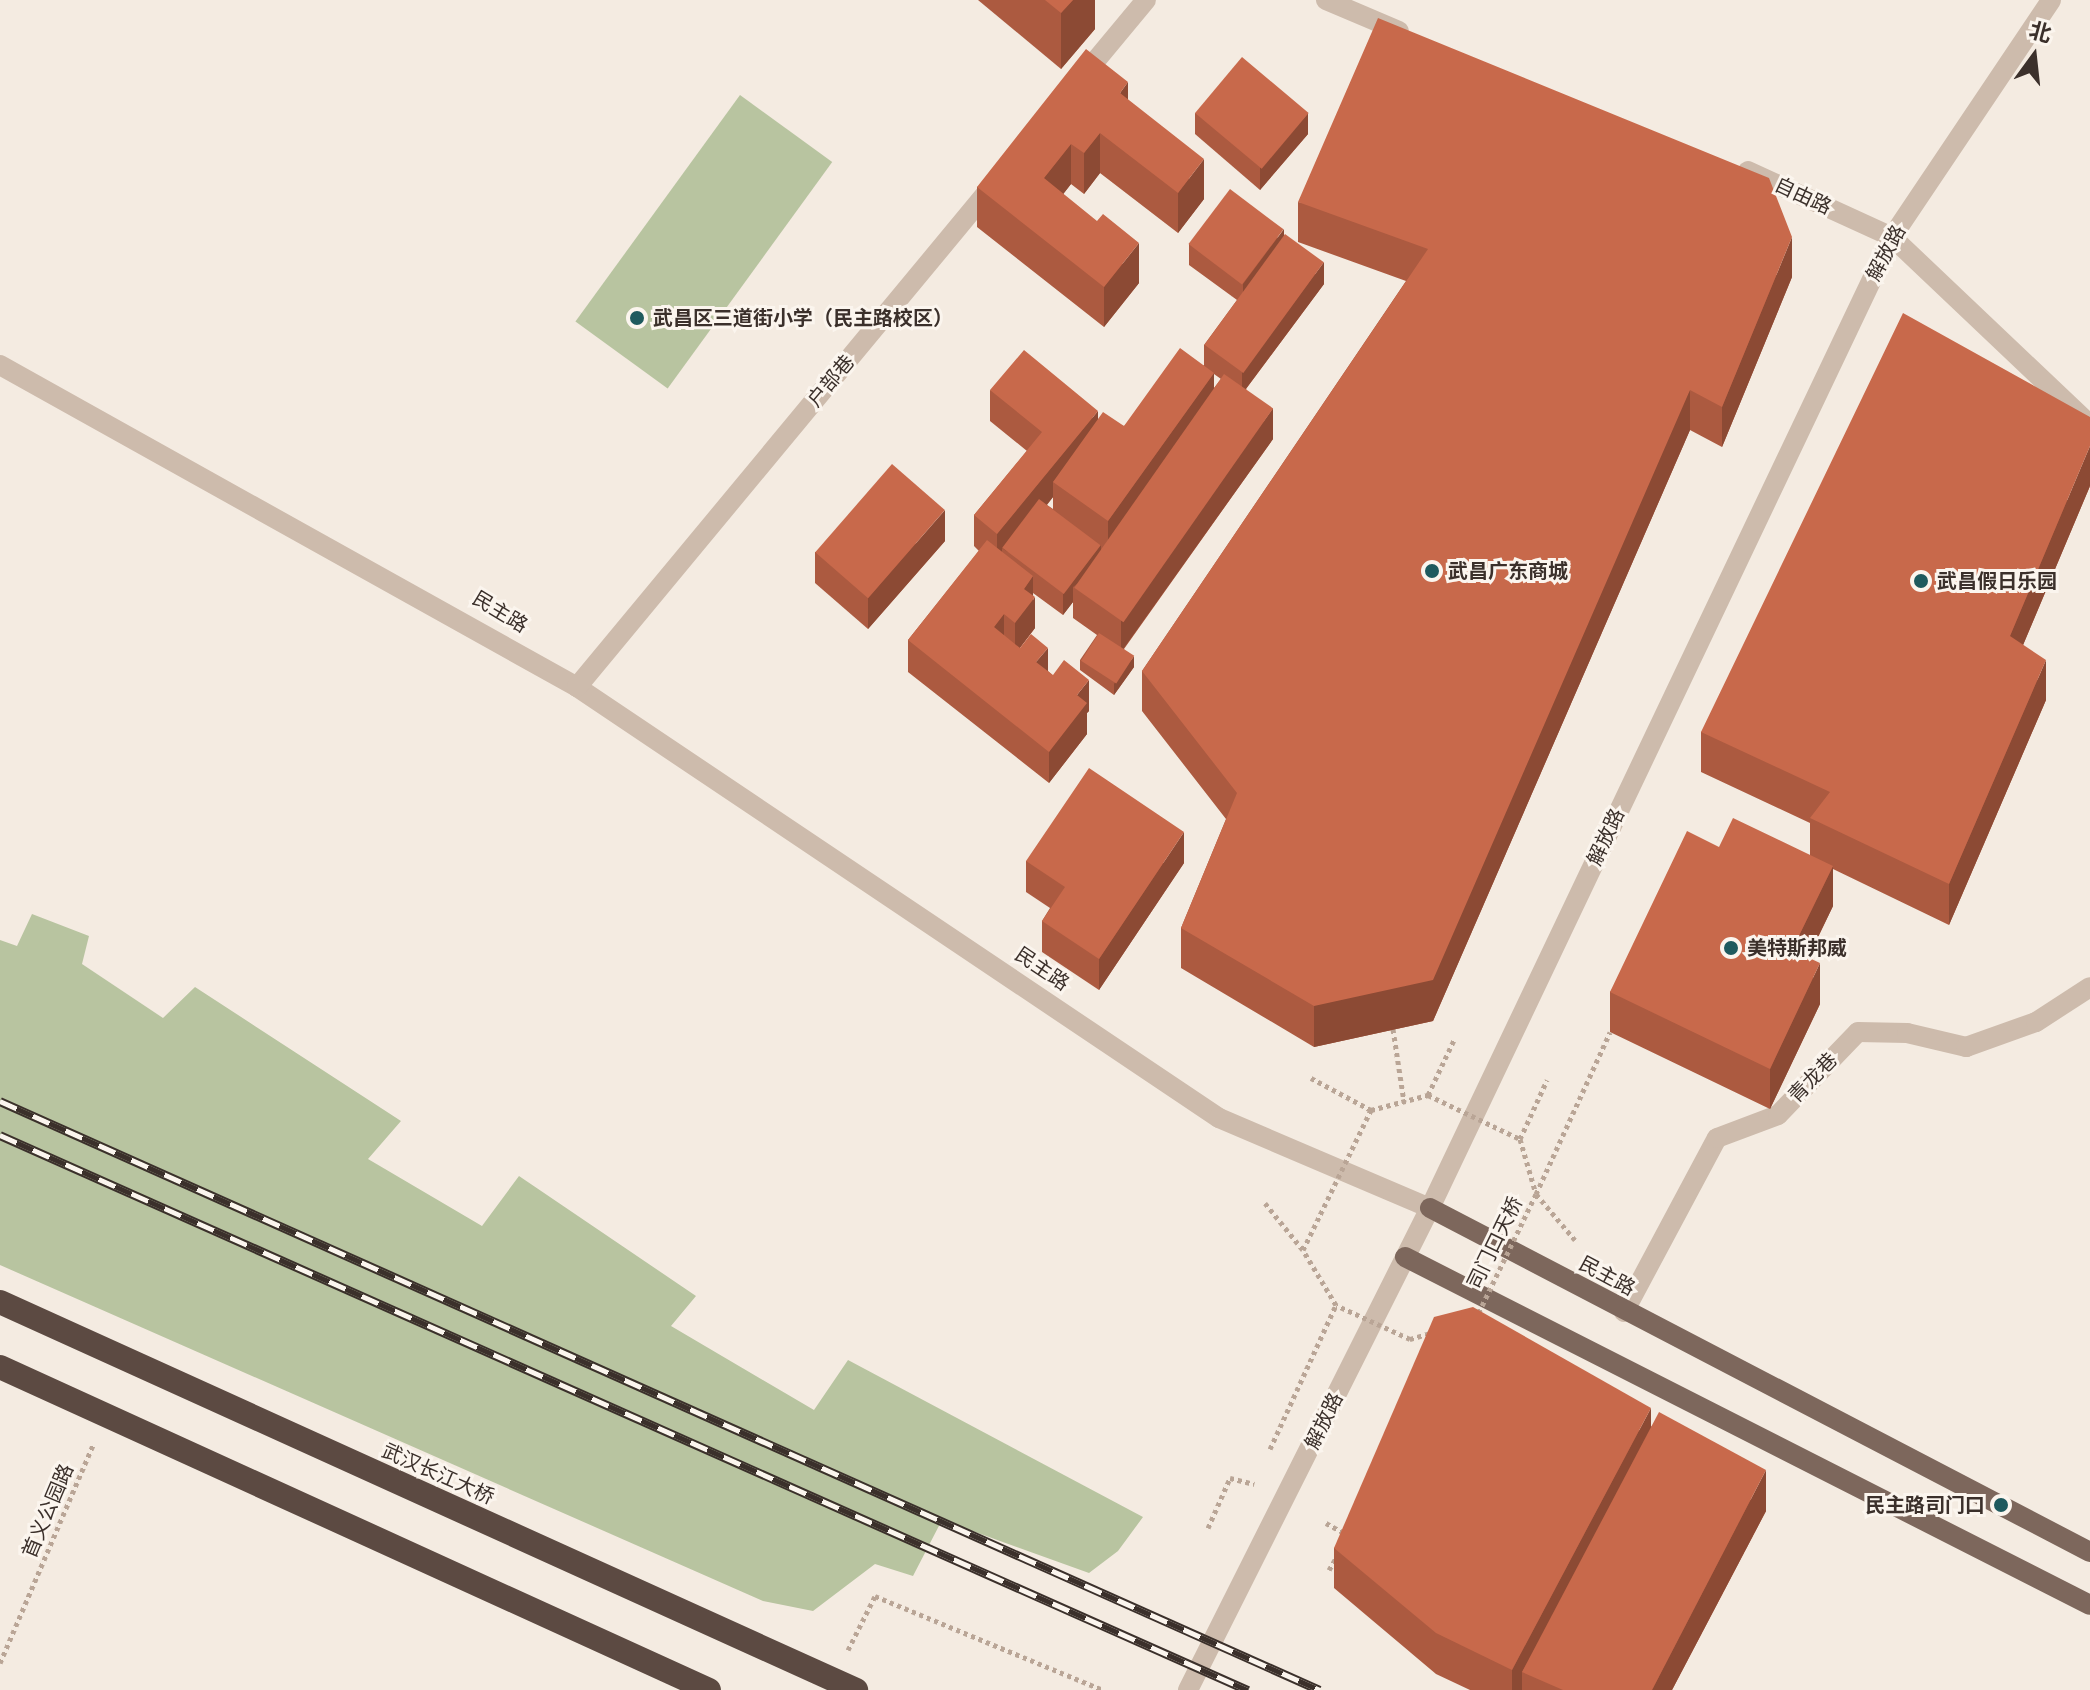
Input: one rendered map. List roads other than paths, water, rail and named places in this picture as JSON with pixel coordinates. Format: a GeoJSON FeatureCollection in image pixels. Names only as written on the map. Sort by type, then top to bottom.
{"type":"FeatureCollection","features":[{"type":"Feature","properties":{"kind":"highway","name":"武汉长江大桥"},"geometry":{"type":"LineString","coordinates":[[0,1302],[856,1690]]}},
{"type":"Feature","properties":{"kind":"highway"},"geometry":{"type":"LineString","coordinates":[[0,1367],[709,1690]]}},
{"type":"Feature","properties":{"kind":"main road","name":"民主路"},"geometry":{"type":"LineString","coordinates":[[1430,1208],[1624,1312],[2090,1552]]}},
{"type":"Feature","properties":{"kind":"main road"},"geometry":{"type":"LineString","coordinates":[[1405,1257],[2090,1605]]}},
{"type":"Feature","properties":{"kind":"street"},"geometry":{"type":"LineString","coordinates":[[1065,98],[1146,0]]}},
{"type":"Feature","properties":{"kind":"street"},"geometry":{"type":"LineString","coordinates":[[1326,0],[1414,37]]}},
{"type":"Feature","properties":{"kind":"street","name":"解放路"},"geometry":{"type":"LineString","coordinates":[[1188,1690],[1430,1208],[1892,237],[2051,0]]}},
{"type":"Feature","properties":{"kind":"street","name":"自由路"},"geometry":{"type":"LineString","coordinates":[[1730,164],[1892,237],[2090,425]]}},
{"type":"Feature","properties":{"kind":"street","name":"户部巷"},"geometry":{"type":"LineString","coordinates":[[577,687],[1004,172]]}},
{"type":"Feature","properties":{"kind":"street","name":"民主路"},"geometry":{"type":"LineString","coordinates":[[0,365],[577,687],[1219,1118],[1430,1208]]}},
{"type":"Feature","properties":{"kind":"street","name":"青龙巷"},"geometry":{"type":"LineString","coordinates":[[1624,1312],[1717,1138],[1778,1115],[1858,1032],[1907,1033],[1966,1047],[2036,1022],[2090,987]]}},
{"type":"Feature","properties":{"kind":"railway"},"geometry":{"type":"LineString","coordinates":[[0,1101],[1320,1690]]}},
{"type":"Feature","properties":{"kind":"railway"},"geometry":{"type":"LineString","coordinates":[[0,1135],[1248,1690]]}},
{"type":"Feature","properties":{"kind":"place","name":"武昌区三道街小学（民主路校区）"},"geometry":{"type":"Point","coordinates":[637,318]}},
{"type":"Feature","properties":{"kind":"place","name":"武昌广东商城"},"geometry":{"type":"Point","coordinates":[1432,571]}},
{"type":"Feature","properties":{"kind":"place","name":"武昌假日乐园"},"geometry":{"type":"Point","coordinates":[1921,581]}},
{"type":"Feature","properties":{"kind":"place","name":"美特斯邦威"},"geometry":{"type":"Point","coordinates":[1731,948]}},
{"type":"Feature","properties":{"kind":"place","name":"民主路司门口"},"geometry":{"type":"Point","coordinates":[2001,1505]}}]}
